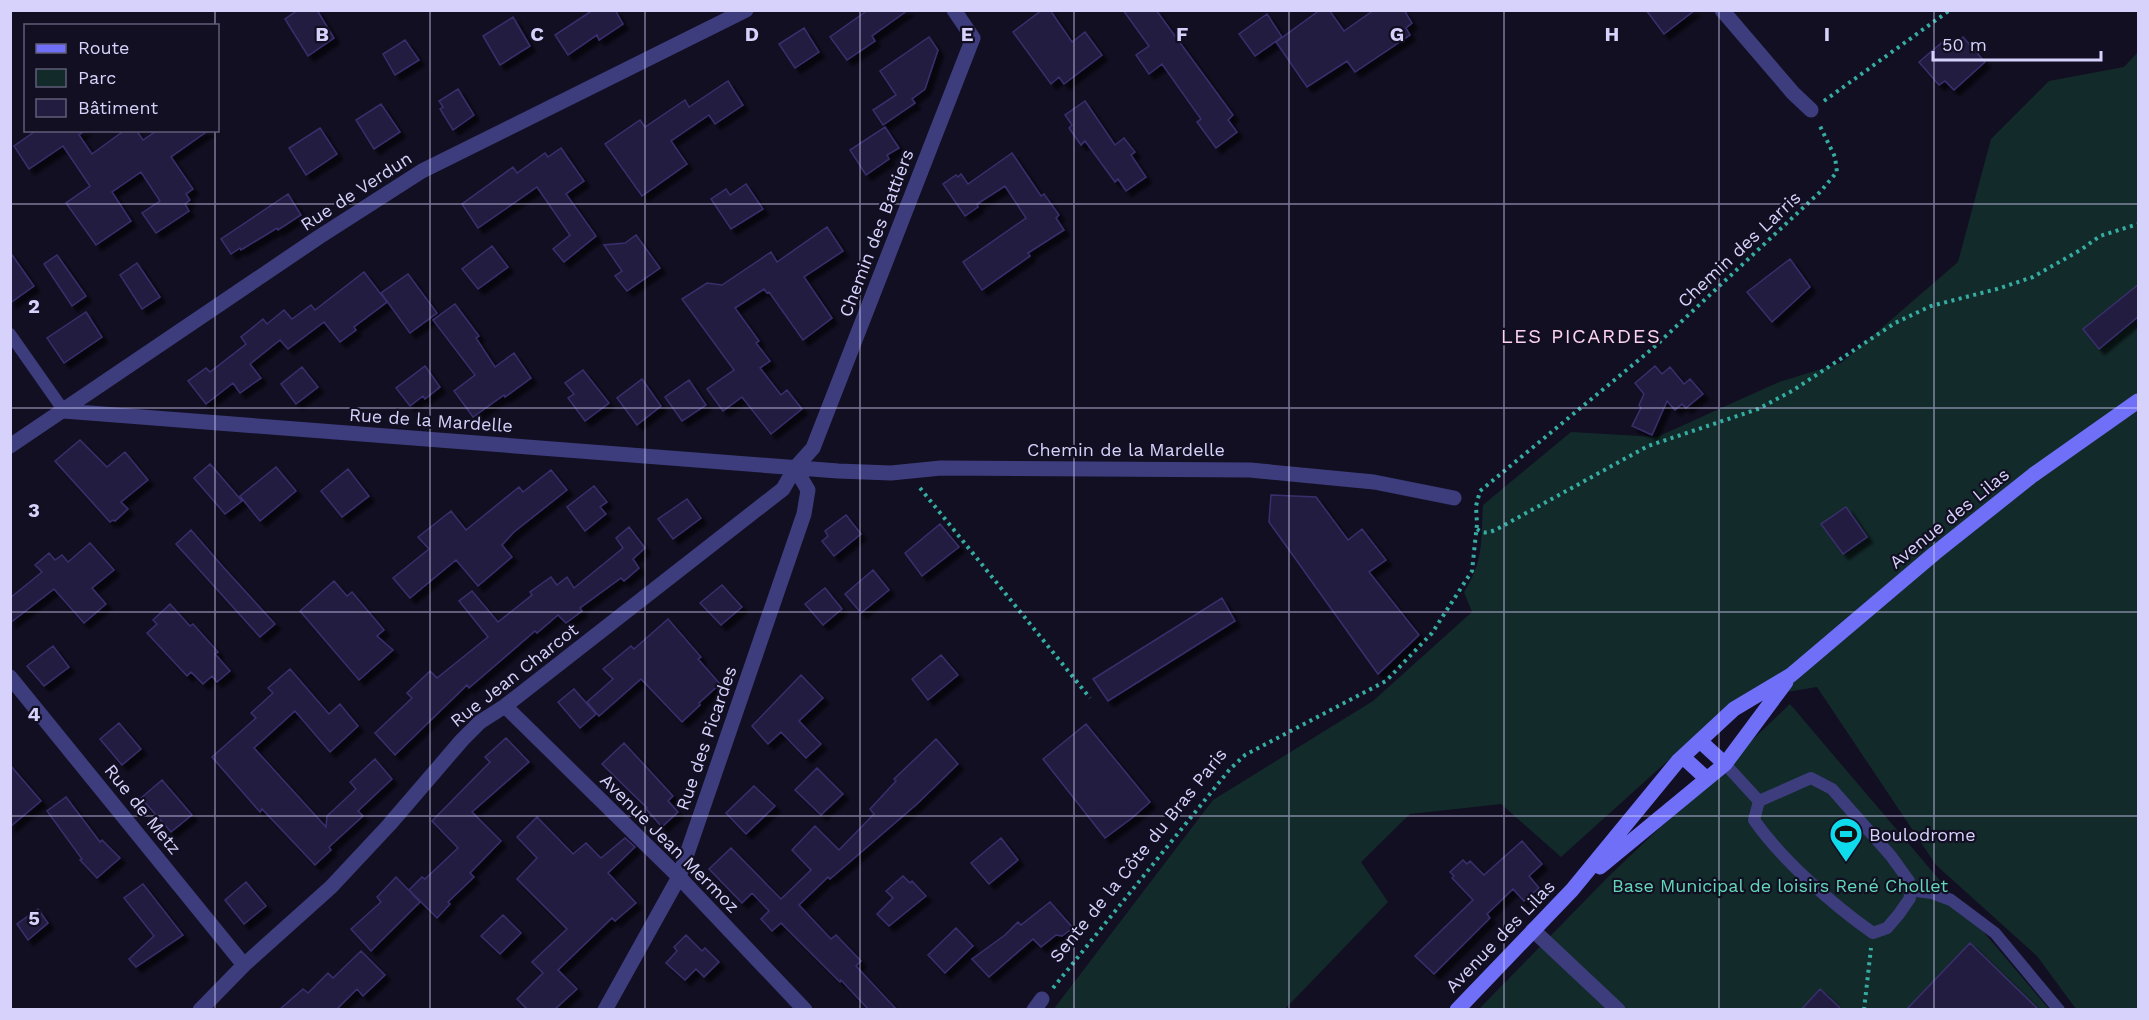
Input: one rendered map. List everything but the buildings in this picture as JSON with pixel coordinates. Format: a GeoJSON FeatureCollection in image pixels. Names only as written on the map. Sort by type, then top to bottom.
{"type":"FeatureCollection","features":[{"type":"Feature","properties":{"kind":"street","name":"Rue de Verdun"},"geometry":{"type":"LineString","coordinates":[[10,446],[422,171],[746,10]]}},
{"type":"Feature","properties":{"kind":"street","name":"Chemin des Battiers"},"geometry":{"type":"LineString","coordinates":[[795,468],[813,448],[973,38],[954,10]]}},
{"type":"Feature","properties":{"kind":"street"},"geometry":{"type":"LineString","coordinates":[[1722,10],[1793,93],[1812,110]]}},
{"type":"Feature","properties":{"kind":"street","name":"Avenue des Lilas"},"geometry":{"type":"LineString","coordinates":[[1457,1010],[1572,890],[1683,757],[1734,709],[1791,675],[1935,553],[2033,475],[2139,401]]}},
{"type":"Feature","properties":{"kind":"street","name":"Rue de la Mardelle"},"geometry":{"type":"LineString","coordinates":[[64,411],[795,468]]}},
{"type":"Feature","properties":{"kind":"street","name":"Chemin de la Mardelle"},"geometry":{"type":"LineString","coordinates":[[795,468],[891,473],[941,468],[1250,470],[1374,482],[1454,498]]}},
{"type":"Feature","properties":{"kind":"street","name":"Rue Jean Charcot"},"geometry":{"type":"LineString","coordinates":[[200,1010],[244,965],[331,888],[480,722],[505,706],[783,489],[795,468]]}},
{"type":"Feature","properties":{"kind":"street","name":"Rue des Picardes"},"geometry":{"type":"LineString","coordinates":[[604,1010],[679,877],[804,514],[808,490],[795,468]]}},
{"type":"Feature","properties":{"kind":"street","name":"Avenue des Lilas"},"geometry":{"type":"LineString","coordinates":[[1572,890],[1725,764],[1791,675]]}},
{"type":"Feature","properties":{"kind":"street","name":"Rue de Metz"},"geometry":{"type":"LineString","coordinates":[[10,677],[244,965]]}},
{"type":"Feature","properties":{"kind":"street","name":"Avenue Jean Mermoz"},"geometry":{"type":"LineString","coordinates":[[505,706],[679,877],[804,1010]]}},
{"type":"Feature","properties":{"kind":"street"},"geometry":{"type":"LineString","coordinates":[[1700,741],[1725,764]]}},
{"type":"Feature","properties":{"kind":"street"},"geometry":{"type":"LineString","coordinates":[[1683,757],[1707,779]]}},
{"type":"Feature","properties":{"kind":"street"},"geometry":{"type":"LineString","coordinates":[[1533,930],[1618,1010]]}},
{"type":"Feature","properties":{"kind":"lane"},"geometry":{"type":"LineString","coordinates":[[10,334],[64,411]]}},
{"type":"Feature","properties":{"kind":"lane"},"geometry":{"type":"LineString","coordinates":[[1725,764],[1759,801]]}},
{"type":"Feature","properties":{"kind":"lane"},"geometry":{"type":"LineString","coordinates":[[1810,778],[1832,789],[1910,881],[1910,898],[1887,928],[1873,933],[1852,919],[1767,840],[1754,820],[1759,801],[1810,778]]}},
{"type":"Feature","properties":{"kind":"lane"},"geometry":{"type":"LineString","coordinates":[[1910,890],[1932,893],[1951,900],[1995,933],[2059,1010]]}},
{"type":"Feature","properties":{"kind":"path"},"geometry":{"type":"LineString","coordinates":[[1812,110],[1950,10]]}},
{"type":"Feature","properties":{"kind":"path","name":"Chemin des Larris"},"geometry":{"type":"LineString","coordinates":[[1476,506],[1479,491],[1653,349],[1820,192],[1837,172],[1835,157],[1812,110]]}},
{"type":"Feature","properties":{"kind":"path"},"geometry":{"type":"LineString","coordinates":[[1477,528],[1489,533],[1648,446],[1758,409],[1792,391],[1895,323],[1931,306],[1997,289],[2032,277],[2082,249],[2100,236],[2139,224]]}},
{"type":"Feature","properties":{"kind":"path"},"geometry":{"type":"LineString","coordinates":[[907,471],[1090,698]]}},
{"type":"Feature","properties":{"kind":"path","name":"Sente de la Côte du Bras Paris"},"geometry":{"type":"LineString","coordinates":[[1038,1004],[1065,974],[1230,769],[1245,755],[1386,681],[1432,633],[1472,571],[1477,528],[1476,506]]}},
{"type":"Feature","properties":{"kind":"path"},"geometry":{"type":"LineString","coordinates":[[1864,1010],[1873,933]]}},
{"type":"Feature","properties":{"kind":"green space"},"geometry":{"type":"Polygon","coordinates":[[[2138,52],[2138,1009],[2076,1009],[2037,956],[1936,865],[1817,687],[1734,701],[1561,857],[1501,804],[1410,814],[1361,862],[1388,902],[1285,1009],[1053,1010],[1213,800],[1373,701],[1472,612],[1464,592],[1478,560],[1483,505],[1571,432],[1657,437],[1779,382],[1841,363],[1958,262],[1991,139],[2049,81],[2124,67],[2138,52]]]}},
{"type":"Feature","properties":{"kind":"green space","name":"Base Municipal de loisirs René Chollet"},"geometry":{"type":"Polygon","coordinates":[[[1790,704],[2049,1009],[1478,1010],[1609,876],[1790,704]]]}},
{"type":"Feature","properties":{"kind":"place","name":"Boulodrome"},"geometry":{"type":"Point","coordinates":[1846,863]}},
{"type":"Feature","properties":{"kind":"district","name":"LES PICARDES"},"geometry":{"type":"Point","coordinates":[1581,336]}}]}
